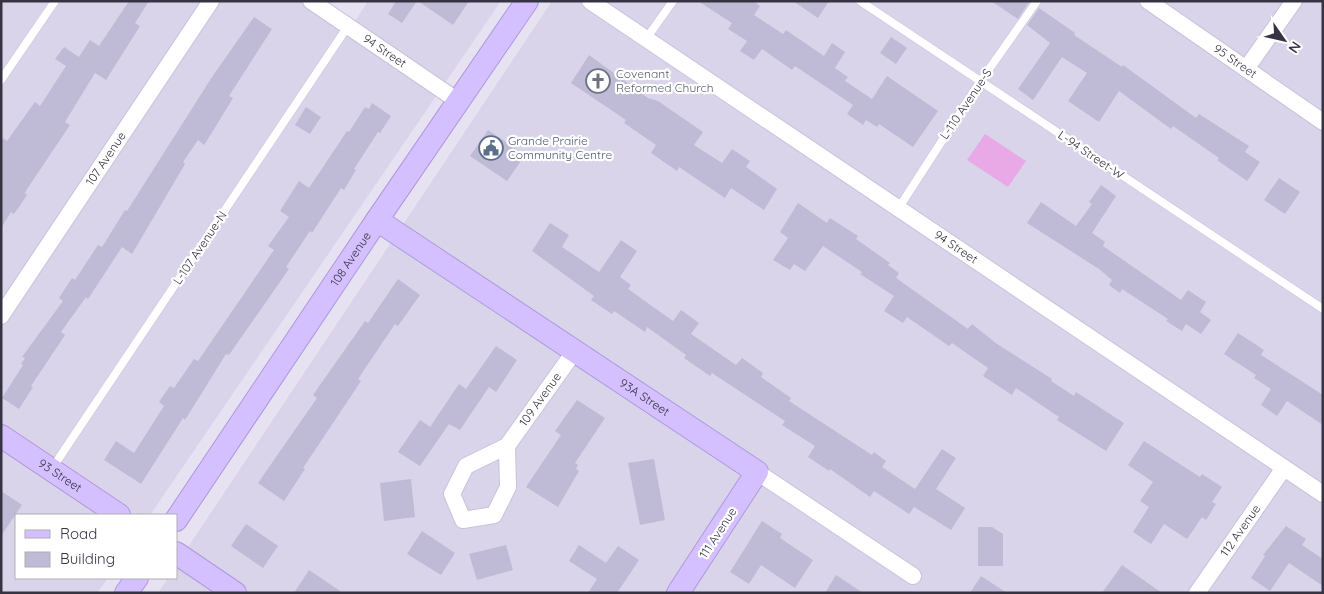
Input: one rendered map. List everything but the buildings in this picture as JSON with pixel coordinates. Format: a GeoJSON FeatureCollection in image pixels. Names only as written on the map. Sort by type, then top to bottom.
{"type":"FeatureCollection","features":[{"type":"Feature","properties":{"kind":"street","name":"107 Avenue"},"geometry":{"type":"LineString","coordinates":[[1,316],[211,1]]}},
{"type":"Feature","properties":{"kind":"street","name":"94 Street"},"geometry":{"type":"LineString","coordinates":[[311,1],[458,101]]}},
{"type":"Feature","properties":{"kind":"street","name":"108 Avenue"},"geometry":{"type":"LineString","coordinates":[[178,517],[377,220],[528,1]]}},
{"type":"Feature","properties":{"kind":"street","name":"94 Street"},"geometry":{"type":"LineString","coordinates":[[590,1],[1323,494]]}},
{"type":"Feature","properties":{"kind":"street","name":"95 Street"},"geometry":{"type":"LineString","coordinates":[[1148,1],[1323,122]]}},
{"type":"Feature","properties":{"kind":"street"},"geometry":{"type":"LineString","coordinates":[[1246,69],[1294,1]]}},
{"type":"Feature","properties":{"kind":"street","name":"93A Street"},"geometry":{"type":"LineString","coordinates":[[377,220],[913,576]]}},
{"type":"Feature","properties":{"kind":"street","name":"109 Avenue"},"geometry":{"type":"LineString","coordinates":[[507,446],[508,487],[494,515],[463,520],[452,494],[466,466],[507,446],[574,352]]}},
{"type":"Feature","properties":{"kind":"street","name":"93 Street"},"geometry":{"type":"LineString","coordinates":[[1,436],[118,514]]}},
{"type":"Feature","properties":{"kind":"street","name":"112 Avenue"},"geometry":{"type":"LineString","coordinates":[[1197,593],[1284,468]]}},
{"type":"Feature","properties":{"kind":"street","name":"111 Avenue"},"geometry":{"type":"LineString","coordinates":[[678,593],[757,472]]}},
{"type":"Feature","properties":{"kind":"street"},"geometry":{"type":"LineString","coordinates":[[178,555],[235,593]]}},
{"type":"Feature","properties":{"kind":"street"},"geometry":{"type":"LineString","coordinates":[[126,593],[136,579]]}},
{"type":"Feature","properties":{"kind":"lane"},"geometry":{"type":"LineString","coordinates":[[1,80],[55,1]]}},
{"type":"Feature","properties":{"kind":"lane"},"geometry":{"type":"LineString","coordinates":[[646,39],[673,1]]}},
{"type":"Feature","properties":{"kind":"lane","name":"L-94 Street-W"},"geometry":{"type":"LineString","coordinates":[[860,1],[1323,309]]}},
{"type":"Feature","properties":{"kind":"lane","name":"L-110 Avenue-S"},"geometry":{"type":"LineString","coordinates":[[898,209],[980,82],[1037,1]]}},
{"type":"Feature","properties":{"kind":"lane","name":"L-107 Avenue-N"},"geometry":{"type":"LineString","coordinates":[[52,470],[348,26]]}},
{"type":"Feature","properties":{"kind":"shaded area"},"geometry":{"type":"Polygon","coordinates":[[[1,1],[324,1],[355,21],[368,1],[501,1],[151,514],[15,514],[15,579],[107,579],[97,593],[1,593],[1,1]]]}},
{"type":"Feature","properties":{"kind":"shaded area"},"geometry":{"type":"Polygon","coordinates":[[[552,1],[1323,1],[1323,593],[158,593],[167,579],[178,579],[178,562],[552,1]]]}},
{"type":"Feature","properties":{"kind":"shaded area"},"geometry":{"type":"Polygon","coordinates":[[[985,134],[1026,161],[1008,187],[967,160],[985,134]]]}},
{"type":"Feature","properties":{"kind":"place","name":"Covenant Reformed Church"},"geometry":{"type":"Point","coordinates":[598,81]}},
{"type":"Feature","properties":{"kind":"place","name":"Grande Prairie Community Centre"},"geometry":{"type":"Point","coordinates":[491,148]}}]}
